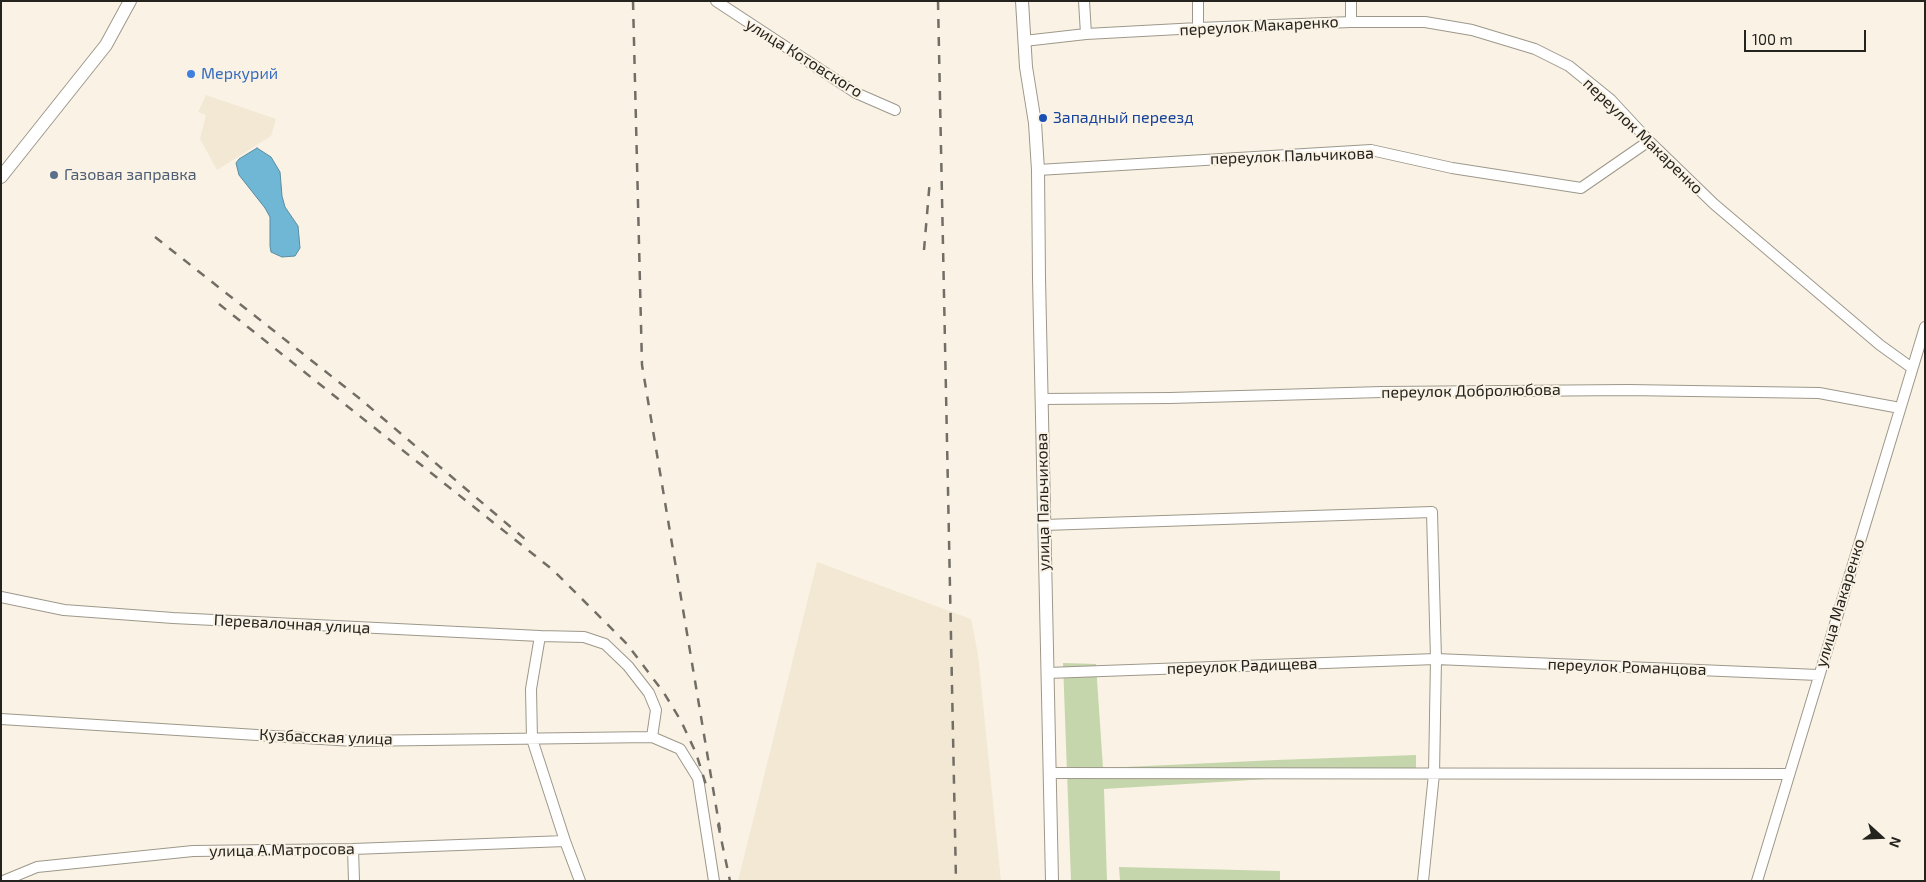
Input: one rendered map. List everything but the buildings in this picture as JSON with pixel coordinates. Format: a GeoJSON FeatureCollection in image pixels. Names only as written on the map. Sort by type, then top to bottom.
{"type":"FeatureCollection","features":[{"type":"Feature","properties":{"kind":"main road"},"geometry":{"type":"LineString","coordinates":[[1,177],[106,45],[130,1]]}},
{"type":"Feature","properties":{"kind":"main road","name":"улица Пальчикова"},"geometry":{"type":"LineString","coordinates":[[1022,1],[1027,79],[1035,123],[1038,170],[1041,399],[1052,881]]}},
{"type":"Feature","properties":{"kind":"street","name":"улица Котовского"},"geometry":{"type":"LineString","coordinates":[[716,1],[856,93],[896,110]]}},
{"type":"Feature","properties":{"kind":"street"},"geometry":{"type":"LineString","coordinates":[[1084,1],[1086,34]]}},
{"type":"Feature","properties":{"kind":"street"},"geometry":{"type":"LineString","coordinates":[[1198,1],[1198,28]]}},
{"type":"Feature","properties":{"kind":"street"},"geometry":{"type":"LineString","coordinates":[[1351,1],[1351,22]]}},
{"type":"Feature","properties":{"kind":"street","name":"переулок Макаренко"},"geometry":{"type":"LineString","coordinates":[[1024,41],[1086,34],[1198,28],[1351,22],[1425,22],[1472,30],[1535,49],[1570,66],[1611,100],[1649,141],[1714,204],[1880,345],[1912,368]]}},
{"type":"Feature","properties":{"kind":"street","name":"переулок Пальчикова"},"geometry":{"type":"LineString","coordinates":[[1038,170],[1371,150],[1452,168],[1581,188],[1649,141]]}},
{"type":"Feature","properties":{"kind":"street","name":"улица Макаренко"},"geometry":{"type":"LineString","coordinates":[[1757,881],[1925,327]]}},
{"type":"Feature","properties":{"kind":"street","name":"переулок Добролюбова"},"geometry":{"type":"LineString","coordinates":[[1041,399],[1170,398],[1382,392],[1628,390],[1819,393],[1900,408]]}},
{"type":"Feature","properties":{"kind":"street"},"geometry":{"type":"LineString","coordinates":[[1044,524],[1432,512],[1436,659],[1434,774],[1423,881]]}},
{"type":"Feature","properties":{"kind":"street","name":"Перевалочная улица"},"geometry":{"type":"LineString","coordinates":[[1,597],[64,610],[173,618],[584,637],[604,644],[628,666],[649,693],[656,710],[652,737]]}},
{"type":"Feature","properties":{"kind":"street"},"geometry":{"type":"LineString","coordinates":[[540,636],[531,689],[532,739],[580,881]]}},
{"type":"Feature","properties":{"kind":"street","name":"переулок Романцова"},"geometry":{"type":"LineString","coordinates":[[1436,659],[1818,675]]}},
{"type":"Feature","properties":{"kind":"street","name":"переулок Радищева"},"geometry":{"type":"LineString","coordinates":[[1047,673],[1436,659]]}},
{"type":"Feature","properties":{"kind":"street","name":"Кузбасская улица"},"geometry":{"type":"LineString","coordinates":[[1,719],[353,741],[652,737]]}},
{"type":"Feature","properties":{"kind":"street"},"geometry":{"type":"LineString","coordinates":[[652,737],[680,749],[698,778],[714,881]]}},
{"type":"Feature","properties":{"kind":"street"},"geometry":{"type":"LineString","coordinates":[[1049,773],[1789,774]]}},
{"type":"Feature","properties":{"kind":"street","name":"улица А.Матросова"},"geometry":{"type":"LineString","coordinates":[[3,881],[37,867],[193,851],[354,849],[565,841]]}},
{"type":"Feature","properties":{"kind":"street"},"geometry":{"type":"LineString","coordinates":[[354,849],[354,881]]}},
{"type":"Feature","properties":{"kind":"shaded area"},"geometry":{"type":"Polygon","coordinates":[[[206,95],[276,119],[271,136],[217,170],[200,139],[206,115],[198,112],[206,95]]]}},
{"type":"Feature","properties":{"kind":"shaded area"},"geometry":{"type":"Polygon","coordinates":[[[817,562],[971,619],[978,654],[1001,881],[738,881],[817,562]]]}},
{"type":"Feature","properties":{"kind":"green space"},"geometry":{"type":"Polygon","coordinates":[[[1063,663],[1096,664],[1103,768],[1416,755],[1416,770],[1104,789],[1107,881],[1071,881],[1063,663]]]}},
{"type":"Feature","properties":{"kind":"green space"},"geometry":{"type":"Polygon","coordinates":[[[1119,867],[1280,871],[1280,881],[1120,881],[1119,867]]]}},
{"type":"Feature","properties":{"kind":"water"},"geometry":{"type":"Polygon","coordinates":[[[257,148],[271,157],[280,172],[285,207],[298,226],[300,248],[295,256],[282,257],[271,252],[270,217],[239,175],[236,163],[239,159],[257,148]]]}},
{"type":"Feature","properties":{"kind":"railway"},"geometry":{"type":"LineString","coordinates":[[633,1],[642,365],[720,830]]}},
{"type":"Feature","properties":{"kind":"railway"},"geometry":{"type":"LineString","coordinates":[[938,1],[956,881]]}},
{"type":"Feature","properties":{"kind":"railway"},"geometry":{"type":"LineString","coordinates":[[924,250],[930,179]]}},
{"type":"Feature","properties":{"kind":"railway"},"geometry":{"type":"LineString","coordinates":[[155,237],[359,398],[526,540]]}},
{"type":"Feature","properties":{"kind":"railway"},"geometry":{"type":"LineString","coordinates":[[219,304],[553,570],[627,644],[664,693],[681,721],[696,753],[707,788]]}},
{"type":"Feature","properties":{"kind":"railway"},"geometry":{"type":"LineString","coordinates":[[718,824],[730,881]]}},
{"type":"Feature","properties":{"kind":"place","name":"Меркурий"},"geometry":{"type":"Point","coordinates":[191,74]}},
{"type":"Feature","properties":{"kind":"place","name":"Западный переезд"},"geometry":{"type":"Point","coordinates":[1043,118]}},
{"type":"Feature","properties":{"kind":"place","name":"Газовая заправка"},"geometry":{"type":"Point","coordinates":[54,175]}}]}
